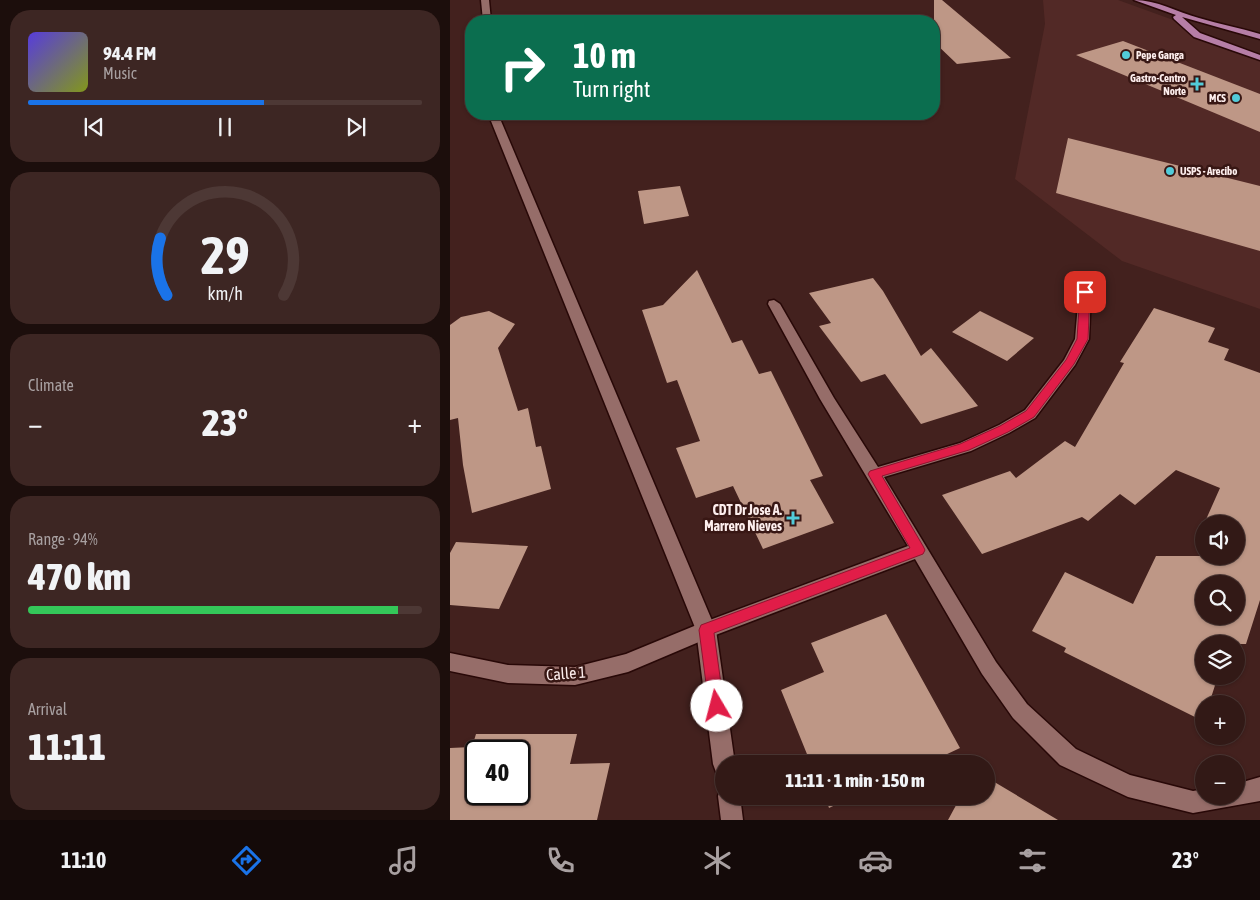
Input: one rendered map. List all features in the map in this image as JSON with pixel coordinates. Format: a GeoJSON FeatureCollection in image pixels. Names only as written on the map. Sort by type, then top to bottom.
{"type":"FeatureCollection","features":[{"type":"Feature","properties":{"kind":"main road"},"geometry":{"type":"LineString","coordinates":[[1138,0],[1197,20],[1222,24],[1260,38]]}},
{"type":"Feature","properties":{"kind":"main road"},"geometry":{"type":"LineString","coordinates":[[1170,11],[1197,35],[1260,58]]}},
{"type":"Feature","properties":{"kind":"main road"},"geometry":{"type":"LineString","coordinates":[[1197,20],[1208,28],[1251,44]]}},
{"type":"Feature","properties":{"kind":"street"},"geometry":{"type":"LineString","coordinates":[[485,0],[486,15]]}},
{"type":"Feature","properties":{"kind":"street"},"geometry":{"type":"LineString","coordinates":[[496,120],[706,630],[723,755]]}},
{"type":"Feature","properties":{"kind":"street"},"geometry":{"type":"LineString","coordinates":[[874,474],[965,447],[1004,429],[1030,414],[1070,362],[1082,339],[1085,292]]}},
{"type":"Feature","properties":{"kind":"street"},"geometry":{"type":"LineString","coordinates":[[774,304],[827,399],[874,474],[989,668],[1020,711],[1068,758],[1128,786],[1195,802]]}},
{"type":"Feature","properties":{"kind":"street","name":"Calle 1"},"geometry":{"type":"LineString","coordinates":[[450,662],[508,674],[575,676],[628,663],[706,630],[918,550]]}},
{"type":"Feature","properties":{"kind":"street"},"geometry":{"type":"LineString","coordinates":[[1245,793],[1258,791],[1260,788]]}},
{"type":"Feature","properties":{"kind":"street"},"geometry":{"type":"LineString","coordinates":[[730,805],[732,820]]}},
{"type":"Feature","properties":{"kind":"shaded area"},"geometry":{"type":"Polygon","coordinates":[[[1043,0],[1118,0],[1176,21],[1191,34],[1260,59],[1260,309],[1122,261],[1015,179],[1045,24],[1043,0]]]}},
{"type":"Feature","properties":{"kind":"building"},"geometry":{"type":"Polygon","coordinates":[[[934,0],[942,0],[1011,58],[957,64],[940,48],[940,15],[934,15],[934,0]]]}},
{"type":"Feature","properties":{"kind":"building"},"geometry":{"type":"Polygon","coordinates":[[[1123,41],[1260,94],[1260,132],[1076,55],[1123,41]]]}},
{"type":"Feature","properties":{"kind":"building"},"geometry":{"type":"Polygon","coordinates":[[[1068,138],[1260,186],[1260,251],[1056,193],[1068,138]]]}},
{"type":"Feature","properties":{"kind":"building"},"geometry":{"type":"Polygon","coordinates":[[[680,186],[689,216],[644,224],[638,191],[680,186]]]}},
{"type":"Feature","properties":{"kind":"building"},"geometry":{"type":"Polygon","coordinates":[[[697,270],[732,343],[742,340],[759,374],[771,371],[823,476],[810,480],[834,523],[763,549],[733,486],[696,498],[676,448],[700,441],[677,380],[667,383],[642,310],[663,305],[697,270]]]}},
{"type":"Feature","properties":{"kind":"building"},"geometry":{"type":"Polygon","coordinates":[[[873,278],[883,291],[921,356],[931,348],[978,406],[921,424],[885,374],[861,382],[819,326],[831,323],[809,293],[873,278]]]}},
{"type":"Feature","properties":{"kind":"building"},"geometry":{"type":"Polygon","coordinates":[[[1154,308],[1215,328],[1208,342],[1229,349],[1224,360],[1260,373],[1260,600],[1246,644],[1245,635],[1195,635],[1195,685],[1215,685],[1212,695],[1195,695],[1195,717],[1064,652],[1066,648],[1032,631],[1065,572],[1133,604],[1156,556],[1195,556],[1195,565],[1245,565],[1245,515],[1208,515],[1220,488],[1176,470],[1135,505],[1120,494],[1088,521],[1082,517],[982,554],[942,495],[1010,471],[1016,478],[1065,441],[1075,447],[1124,363],[1120,362],[1154,308]]]}},
{"type":"Feature","properties":{"kind":"building"},"geometry":{"type":"Polygon","coordinates":[[[489,311],[515,324],[498,348],[518,411],[528,408],[536,447],[541,446],[551,489],[472,513],[463,465],[458,418],[450,420],[450,325],[461,317],[489,311]]]}},
{"type":"Feature","properties":{"kind":"building"},"geometry":{"type":"Polygon","coordinates":[[[980,311],[1034,338],[1007,361],[952,332],[980,311]]]}},
{"type":"Feature","properties":{"kind":"building"},"geometry":{"type":"Polygon","coordinates":[[[456,542],[528,546],[499,609],[450,605],[450,553],[456,542]]]}},
{"type":"Feature","properties":{"kind":"building"},"geometry":{"type":"Polygon","coordinates":[[[886,614],[960,748],[945,755],[807,755],[781,690],[824,672],[811,643],[886,614]]]}},
{"type":"Feature","properties":{"kind":"building"},"geometry":{"type":"Polygon","coordinates":[[[476,734],[577,734],[570,764],[610,763],[597,820],[450,820],[450,748],[465,747],[465,805],[530,805],[530,740],[474,740],[476,734]]]}},
{"type":"Feature","properties":{"kind":"building"},"geometry":{"type":"Polygon","coordinates":[[[995,782],[1058,820],[948,820],[956,805],[995,805],[995,782]]]}},
{"type":"Feature","properties":{"kind":"place","name":"Pepe Ganga"},"geometry":{"type":"Point","coordinates":[1126,55]}},
{"type":"Feature","properties":{"kind":"place","name":"Gastro-Centro Norte"},"geometry":{"type":"Point","coordinates":[1197,84]}},
{"type":"Feature","properties":{"kind":"place","name":"MCS"},"geometry":{"type":"Point","coordinates":[1236,98]}},
{"type":"Feature","properties":{"kind":"place","name":"USPS - Arecibo"},"geometry":{"type":"Point","coordinates":[1170,171]}},
{"type":"Feature","properties":{"kind":"place","name":"CDT Dr Jose A. Marrero Nieves"},"geometry":{"type":"Point","coordinates":[793,518]}},
{"type":"Feature","properties":{"kind":"route"},"geometry":{"type":"LineString","coordinates":[[717,706],[706,630],[918,550],[874,474],[965,447],[1004,429],[1030,414],[1070,362],[1082,339],[1085,292]]}}]}
